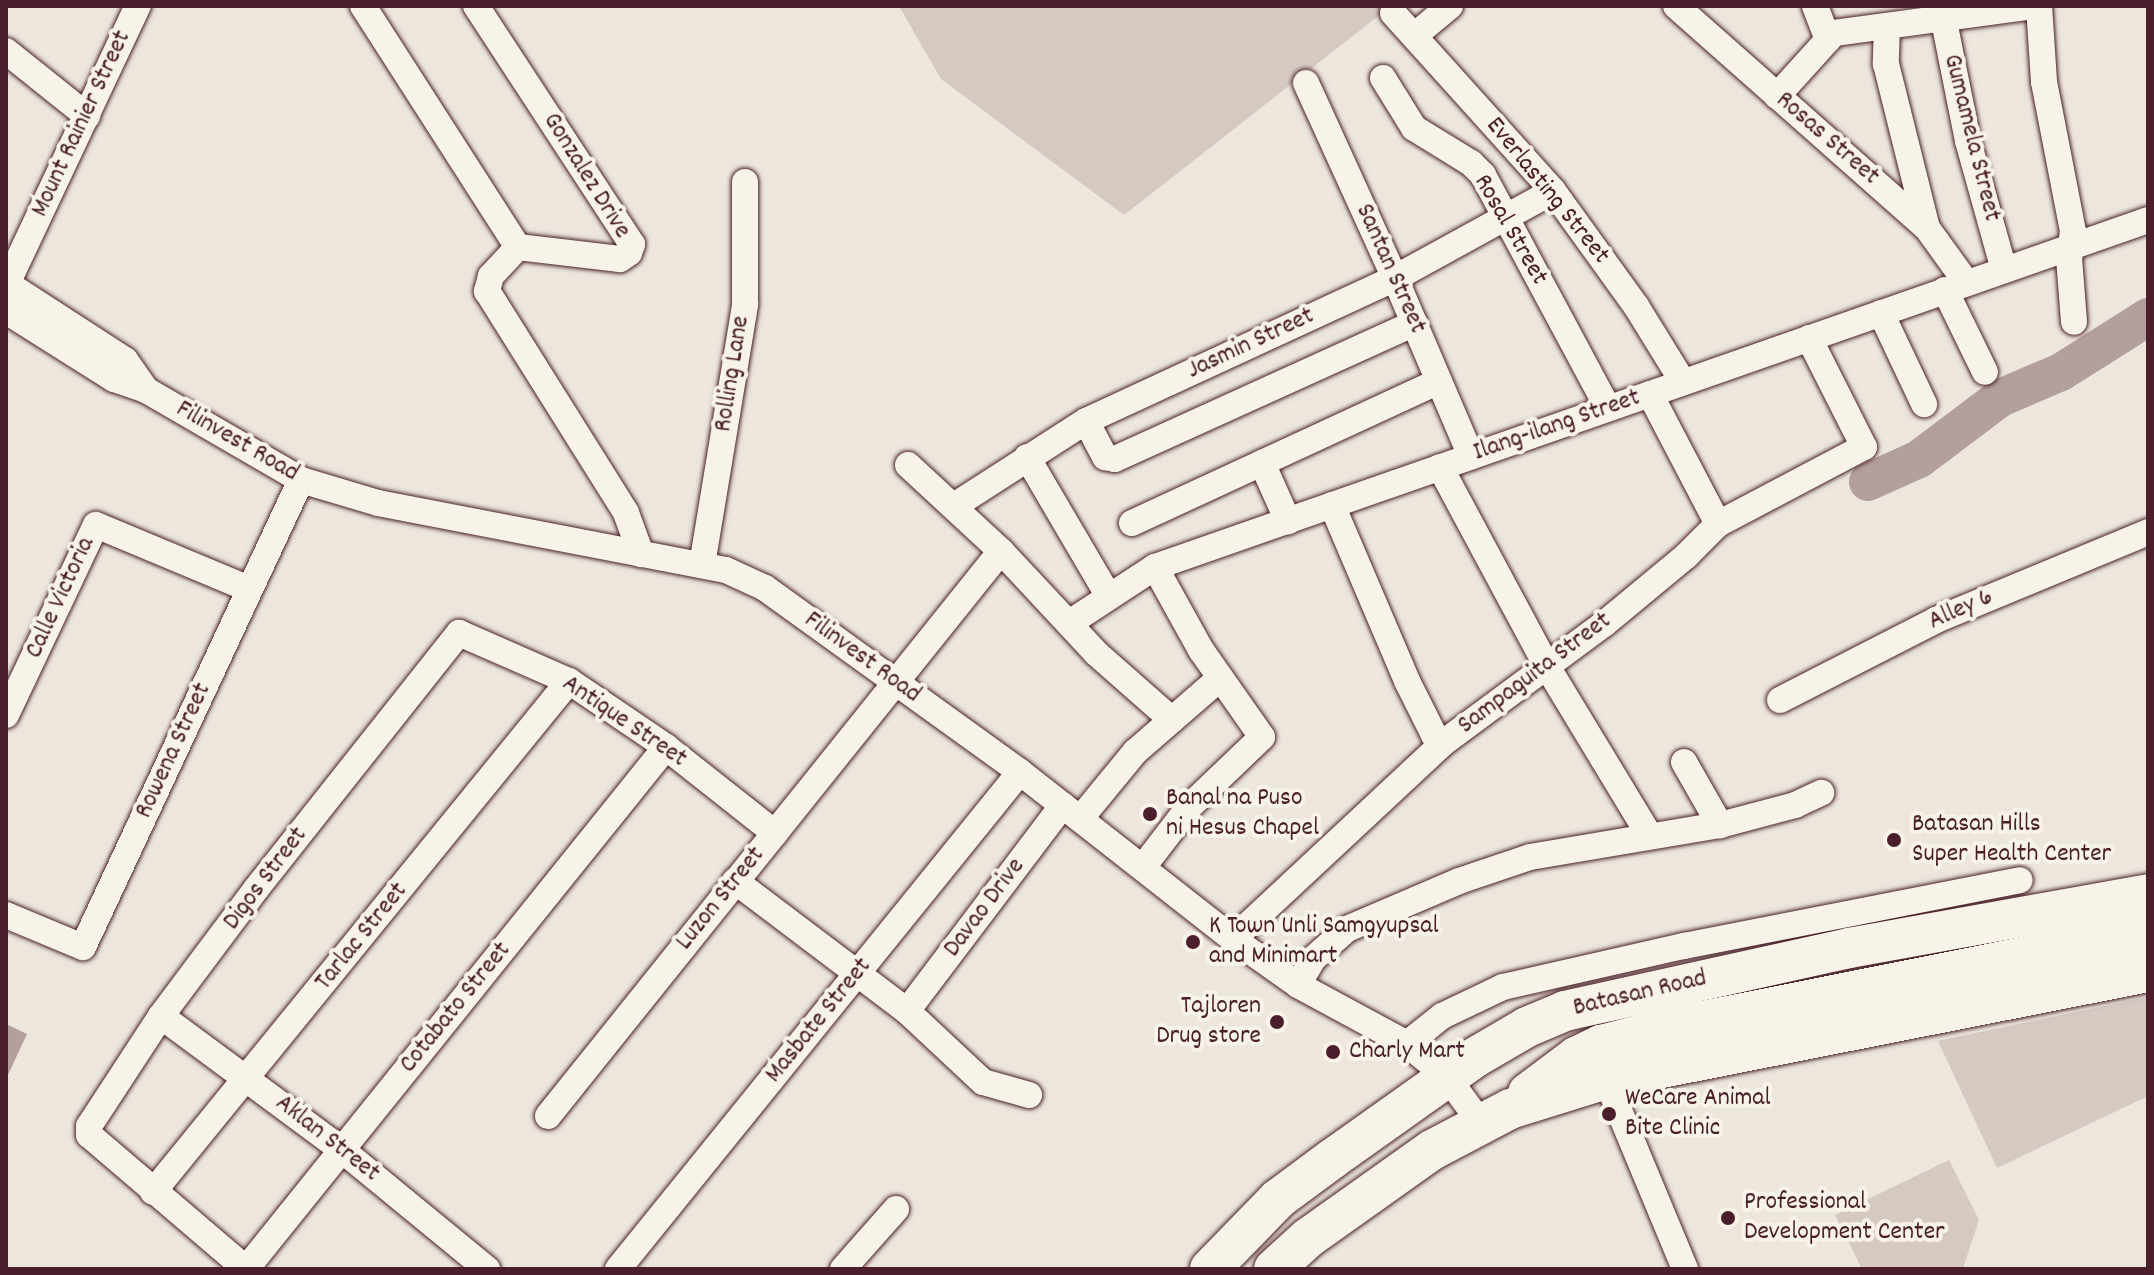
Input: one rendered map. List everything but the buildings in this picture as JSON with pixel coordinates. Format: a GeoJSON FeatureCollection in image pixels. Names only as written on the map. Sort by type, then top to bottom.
{"type":"FeatureCollection","features":[{"type":"Feature","properties":{"kind":"main road","name":"Batasan Road"},"geometry":{"type":"LineString","coordinates":[[1210,1269],[1278,1199],[1447,1077],[1527,1027],[1576,1008],[1884,925],[2148,894]]}},
{"type":"Feature","properties":{"kind":"main road"},"geometry":{"type":"LineString","coordinates":[[1274,1269],[1308,1238],[1432,1150],[1495,1115],[1551,1074],[1601,1045],[1691,1023],[2148,932]]}},
{"type":"Feature","properties":{"kind":"main road"},"geometry":{"type":"LineString","coordinates":[[1495,1115],[1606,1079],[2148,972]]}},
{"type":"Feature","properties":{"kind":"street","name":"Mount Rainier Street"},"geometry":{"type":"LineString","coordinates":[[7,284],[138,6]]}},
{"type":"Feature","properties":{"kind":"street"},"geometry":{"type":"LineString","coordinates":[[363,6],[518,247],[491,276],[487,291],[626,513],[641,554]]}},
{"type":"Feature","properties":{"kind":"street","name":"Gonzalez Drive"},"geometry":{"type":"LineString","coordinates":[[476,6],[632,244],[629,253],[620,259],[518,247]]}},
{"type":"Feature","properties":{"kind":"street"},"geometry":{"type":"LineString","coordinates":[[1414,36],[1450,6]]}},
{"type":"Feature","properties":{"kind":"street","name":"Rosas Street"},"geometry":{"type":"LineString","coordinates":[[1676,6],[1927,228],[1956,286],[1985,372]]}},
{"type":"Feature","properties":{"kind":"street"},"geometry":{"type":"LineString","coordinates":[[1815,6],[1828,40]]}},
{"type":"Feature","properties":{"kind":"street"},"geometry":{"type":"LineString","coordinates":[[1777,96],[1839,32],[1887,26],[1942,13],[2037,6],[2044,82],[2073,231],[2070,247],[2074,322]]}},
{"type":"Feature","properties":{"kind":"street","name":"Everlasting Street"},"geometry":{"type":"LineString","coordinates":[[1393,13],[1553,191],[1636,306],[1683,382]]}},
{"type":"Feature","properties":{"kind":"street","name":"Gumamela Street"},"geometry":{"type":"LineString","coordinates":[[1942,13],[1968,141],[2004,270]]}},
{"type":"Feature","properties":{"kind":"street"},"geometry":{"type":"LineString","coordinates":[[1887,26],[1889,81],[1927,228]]}},
{"type":"Feature","properties":{"kind":"street"},"geometry":{"type":"LineString","coordinates":[[6,51],[87,116]]}},
{"type":"Feature","properties":{"kind":"street","name":"Rosal Street"},"geometry":{"type":"LineString","coordinates":[[1383,78],[1414,128],[1471,163],[1483,175],[1608,408]]}},
{"type":"Feature","properties":{"kind":"street","name":"Santan Street"},"geometry":{"type":"LineString","coordinates":[[1306,83],[1415,323],[1471,456]]}},
{"type":"Feature","properties":{"kind":"street","name":"Rolling Lane"},"geometry":{"type":"LineString","coordinates":[[702,565],[745,304],[745,182]]}},
{"type":"Feature","properties":{"kind":"street","name":"Jasmin Street"},"geometry":{"type":"LineString","coordinates":[[954,506],[1086,421],[1395,278],[1553,191]]}},
{"type":"Feature","properties":{"kind":"street","name":"Ilang-ilang Street"},"geometry":{"type":"LineString","coordinates":[[1071,622],[1155,567],[2148,220]]}},
{"type":"Feature","properties":{"kind":"street","name":"Filinvest Road"},"geometry":{"type":"LineString","coordinates":[[7,284],[125,360],[146,390]]}},
{"type":"Feature","properties":{"kind":"street","name":"Filinvest Road"},"geometry":{"type":"LineString","coordinates":[[6,311],[114,379],[146,390],[301,480],[378,503],[726,570],[765,588],[1020,772],[1233,939],[1298,985],[1407,1044],[1495,1115]]}},
{"type":"Feature","properties":{"kind":"street"},"geometry":{"type":"LineString","coordinates":[[1881,313],[1924,404]]}},
{"type":"Feature","properties":{"kind":"street"},"geometry":{"type":"LineString","coordinates":[[1086,421],[1105,457],[1115,459],[1415,323]]}},
{"type":"Feature","properties":{"kind":"street","name":"Sampaguita Street"},"geometry":{"type":"LineString","coordinates":[[1233,939],[1443,743],[1548,668],[1686,556],[1718,524],[1864,447],[1809,338]]}},
{"type":"Feature","properties":{"kind":"street"},"geometry":{"type":"LineString","coordinates":[[1132,523],[1439,381]]}},
{"type":"Feature","properties":{"kind":"street"},"geometry":{"type":"LineString","coordinates":[[1650,394],[1718,524]]}},
{"type":"Feature","properties":{"kind":"street"},"geometry":{"type":"LineString","coordinates":[[1027,457],[1108,595]]}},
{"type":"Feature","properties":{"kind":"street"},"geometry":{"type":"LineString","coordinates":[[1262,463],[1288,521]]}},
{"type":"Feature","properties":{"kind":"street"},"geometry":{"type":"LineString","coordinates":[[908,465],[1001,551],[1071,622],[1096,653],[1172,720]]}},
{"type":"Feature","properties":{"kind":"street"},"geometry":{"type":"LineString","coordinates":[[1440,467],[1548,668],[1649,835]]}},
{"type":"Feature","properties":{"kind":"street","name":"Rowena Street"},"geometry":{"type":"LineString","coordinates":[[6,915],[83,947],[301,480]]}},
{"type":"Feature","properties":{"kind":"street"},"geometry":{"type":"LineString","coordinates":[[1332,505],[1407,681],[1434,735],[1443,743]]}},
{"type":"Feature","properties":{"kind":"street","name":"Calle Victoria"},"geometry":{"type":"LineString","coordinates":[[6,715],[96,525],[249,589]]}},
{"type":"Feature","properties":{"kind":"street","name":"Alley 6"},"geometry":{"type":"LineString","coordinates":[[1780,700],[1936,620],[2148,532]]}},
{"type":"Feature","properties":{"kind":"street"},"geometry":{"type":"LineString","coordinates":[[896,683],[1001,551]]}},
{"type":"Feature","properties":{"kind":"street"},"geometry":{"type":"LineString","coordinates":[[1143,867],[1189,807],[1262,737],[1220,678],[1155,567]]}},
{"type":"Feature","properties":{"kind":"street","name":"Antique Street"},"geometry":{"type":"LineString","coordinates":[[459,633],[569,681],[666,747],[775,833]]}},
{"type":"Feature","properties":{"kind":"street","name":"Digos Street"},"geometry":{"type":"LineString","coordinates":[[153,1192],[89,1135],[89,1126],[161,1016],[266,876],[459,633]]}},
{"type":"Feature","properties":{"kind":"street","name":"Davao Drive"},"geometry":{"type":"LineString","coordinates":[[907,1011],[1072,812],[1220,678]]}},
{"type":"Feature","properties":{"kind":"street","name":"Tarlac Street"},"geometry":{"type":"LineString","coordinates":[[153,1192],[569,681]]}},
{"type":"Feature","properties":{"kind":"street","name":"Luzon Street"},"geometry":{"type":"LineString","coordinates":[[548,1116],[896,683]]}},
{"type":"Feature","properties":{"kind":"street","name":"Cotabato Street"},"geometry":{"type":"LineString","coordinates":[[246,1269],[666,747]]}},
{"type":"Feature","properties":{"kind":"street"},"geometry":{"type":"LineString","coordinates":[[1684,762],[1720,825]]}},
{"type":"Feature","properties":{"kind":"street","name":"Masbate Street"},"geometry":{"type":"LineString","coordinates":[[618,1269],[1020,772]]}},
{"type":"Feature","properties":{"kind":"street"},"geometry":{"type":"LineString","coordinates":[[1298,985],[1313,959],[1347,929],[1527,858],[1720,825],[1795,805],[1821,793]]}},
{"type":"Feature","properties":{"kind":"street"},"geometry":{"type":"LineString","coordinates":[[1407,1044],[1442,1016],[1503,987],[1684,946],[1884,925],[2020,880]]}},
{"type":"Feature","properties":{"kind":"street"},"geometry":{"type":"LineString","coordinates":[[735,881],[907,1011],[983,1082],[1029,1095]]}},
{"type":"Feature","properties":{"kind":"street","name":"Aklan Street"},"geometry":{"type":"LineString","coordinates":[[161,1016],[248,1077],[487,1269]]}},
{"type":"Feature","properties":{"kind":"street"},"geometry":{"type":"LineString","coordinates":[[1606,1079],[1685,1269]]}},
{"type":"Feature","properties":{"kind":"street"},"geometry":{"type":"LineString","coordinates":[[153,1192],[246,1269]]}},
{"type":"Feature","properties":{"kind":"street"},"geometry":{"type":"LineString","coordinates":[[843,1269],[896,1209]]}},
{"type":"Feature","properties":{"kind":"shaded area"},"geometry":{"type":"Polygon","coordinates":[[[899,6],[1391,6],[1124,215],[941,79],[899,6]]]}},
{"type":"Feature","properties":{"kind":"shaded area"},"geometry":{"type":"Polygon","coordinates":[[[2147,997],[2148,1096],[1997,1168],[1938,1041],[2147,997]]]}},
{"type":"Feature","properties":{"kind":"shaded area"},"geometry":{"type":"Polygon","coordinates":[[[6,1024],[27,1034],[6,1079],[6,1024]]]}},
{"type":"Feature","properties":{"kind":"shaded area"},"geometry":{"type":"Polygon","coordinates":[[[1949,1160],[1979,1220],[1963,1268],[1862,1269],[1835,1215],[1949,1160]]]}},
{"type":"Feature","properties":{"kind":"waterway"},"geometry":{"type":"LineString","coordinates":[[1868,482],[1919,459],[2000,398],[2061,372],[2148,317]]}},
{"type":"Feature","properties":{"kind":"place","name":"Banal na Puso ni Hesus Chapel"},"geometry":{"type":"Point","coordinates":[1150,814]}},
{"type":"Feature","properties":{"kind":"place","name":"Batasan Hills Super Health Center"},"geometry":{"type":"Point","coordinates":[1894,840]}},
{"type":"Feature","properties":{"kind":"place","name":"K Town Unli Samgyupsal and Minimart"},"geometry":{"type":"Point","coordinates":[1193,942]}},
{"type":"Feature","properties":{"kind":"place","name":"Tajloren Drug store"},"geometry":{"type":"Point","coordinates":[1277,1022]}},
{"type":"Feature","properties":{"kind":"place","name":"Charly Mart"},"geometry":{"type":"Point","coordinates":[1333,1052]}},
{"type":"Feature","properties":{"kind":"place","name":"WeCare Animal Bite Clinic"},"geometry":{"type":"Point","coordinates":[1609,1114]}},
{"type":"Feature","properties":{"kind":"place","name":"Professional Development Center"},"geometry":{"type":"Point","coordinates":[1728,1218]}}]}
